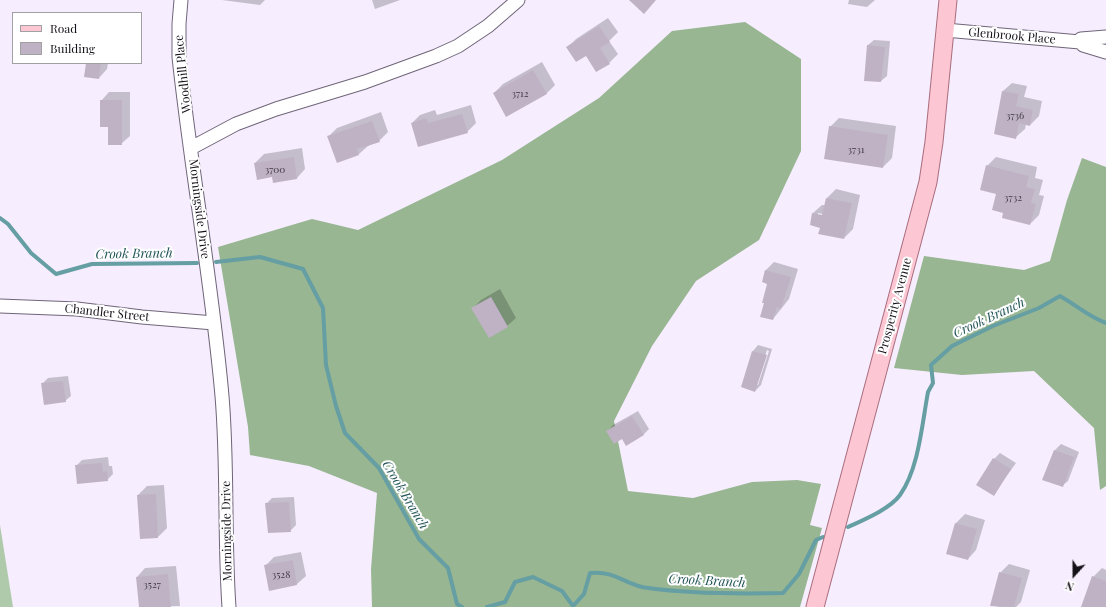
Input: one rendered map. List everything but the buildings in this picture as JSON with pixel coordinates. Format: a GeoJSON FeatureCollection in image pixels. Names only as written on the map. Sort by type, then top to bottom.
{"type":"FeatureCollection","features":[{"type":"Feature","properties":{"kind":"main road","name":"Prosperity Avenue"},"geometry":{"type":"LineString","coordinates":[[815,607],[928,182],[934,142],[948,0]]}},
{"type":"Feature","properties":{"kind":"street","name":"Woodhill Place"},"geometry":{"type":"LineString","coordinates":[[181,0],[178,24],[179,57],[191,148]]}},
{"type":"Feature","properties":{"kind":"street","name":"Morningside Drive"},"geometry":{"type":"LineString","coordinates":[[229,607],[226,554],[226,445],[218,350],[191,148],[236,124],[276,109],[365,82],[436,56],[458,46],[488,26],[518,0]]}},
{"type":"Feature","properties":{"kind":"street","name":"Glenbrook Place"},"geometry":{"type":"LineString","coordinates":[[945,30],[1080,42]]}},
{"type":"Feature","properties":{"kind":"street"},"geometry":{"type":"LineString","coordinates":[[1106,37],[1081,39],[1080,42],[1083,45],[1106,52]]}},
{"type":"Feature","properties":{"kind":"street","name":"Chandler Street"},"geometry":{"type":"LineString","coordinates":[[0,306],[77,309],[149,318],[214,322]]}},
{"type":"Feature","properties":{"kind":"green space"},"geometry":{"type":"Polygon","coordinates":[[[745,22],[801,59],[801,151],[759,240],[696,281],[652,346],[614,421],[628,491],[693,498],[752,482],[797,480],[821,484],[810,525],[822,528],[800,607],[372,607],[371,569],[377,493],[309,466],[250,455],[248,427],[218,247],[312,219],[358,230],[502,160],[599,98],[672,31],[745,22]]]}},
{"type":"Feature","properties":{"kind":"green space"},"geometry":{"type":"Polygon","coordinates":[[[1082,158],[1106,167],[1106,486],[1100,490],[1094,428],[1034,371],[962,375],[894,368],[924,256],[1024,270],[1050,261],[1067,200],[1082,158]]]}},
{"type":"Feature","properties":{"kind":"green space"},"geometry":{"type":"Polygon","coordinates":[[[0,525],[13,607],[0,607],[0,525]]]}},
{"type":"Feature","properties":{"kind":"waterway","name":"Crook Branch"},"geometry":{"type":"LineString","coordinates":[[0,218],[8,224],[31,253],[56,274],[92,264],[197,263]]}},
{"type":"Feature","properties":{"kind":"waterway","name":"Crook Branch"},"geometry":{"type":"LineString","coordinates":[[216,262],[260,257],[303,269],[323,308],[326,365],[336,406],[345,433],[379,468],[419,539],[448,568],[457,604],[462,607]]}},
{"type":"Feature","properties":{"kind":"waterway","name":"Crook Branch"},"geometry":{"type":"LineString","coordinates":[[848,527],[876,514],[890,505],[900,495],[912,472],[916,459],[928,392],[933,383],[931,365],[952,346],[993,326],[1039,308],[1060,296],[1088,314],[1106,323]]}},
{"type":"Feature","properties":{"kind":"waterway","name":"Crook Branch"},"geometry":{"type":"LineString","coordinates":[[487,607],[505,602],[515,582],[533,577],[562,591],[573,606],[584,594],[590,573],[607,574],[640,587],[665,590],[716,593],[783,593],[799,574],[816,540],[823,537]]}}]}
